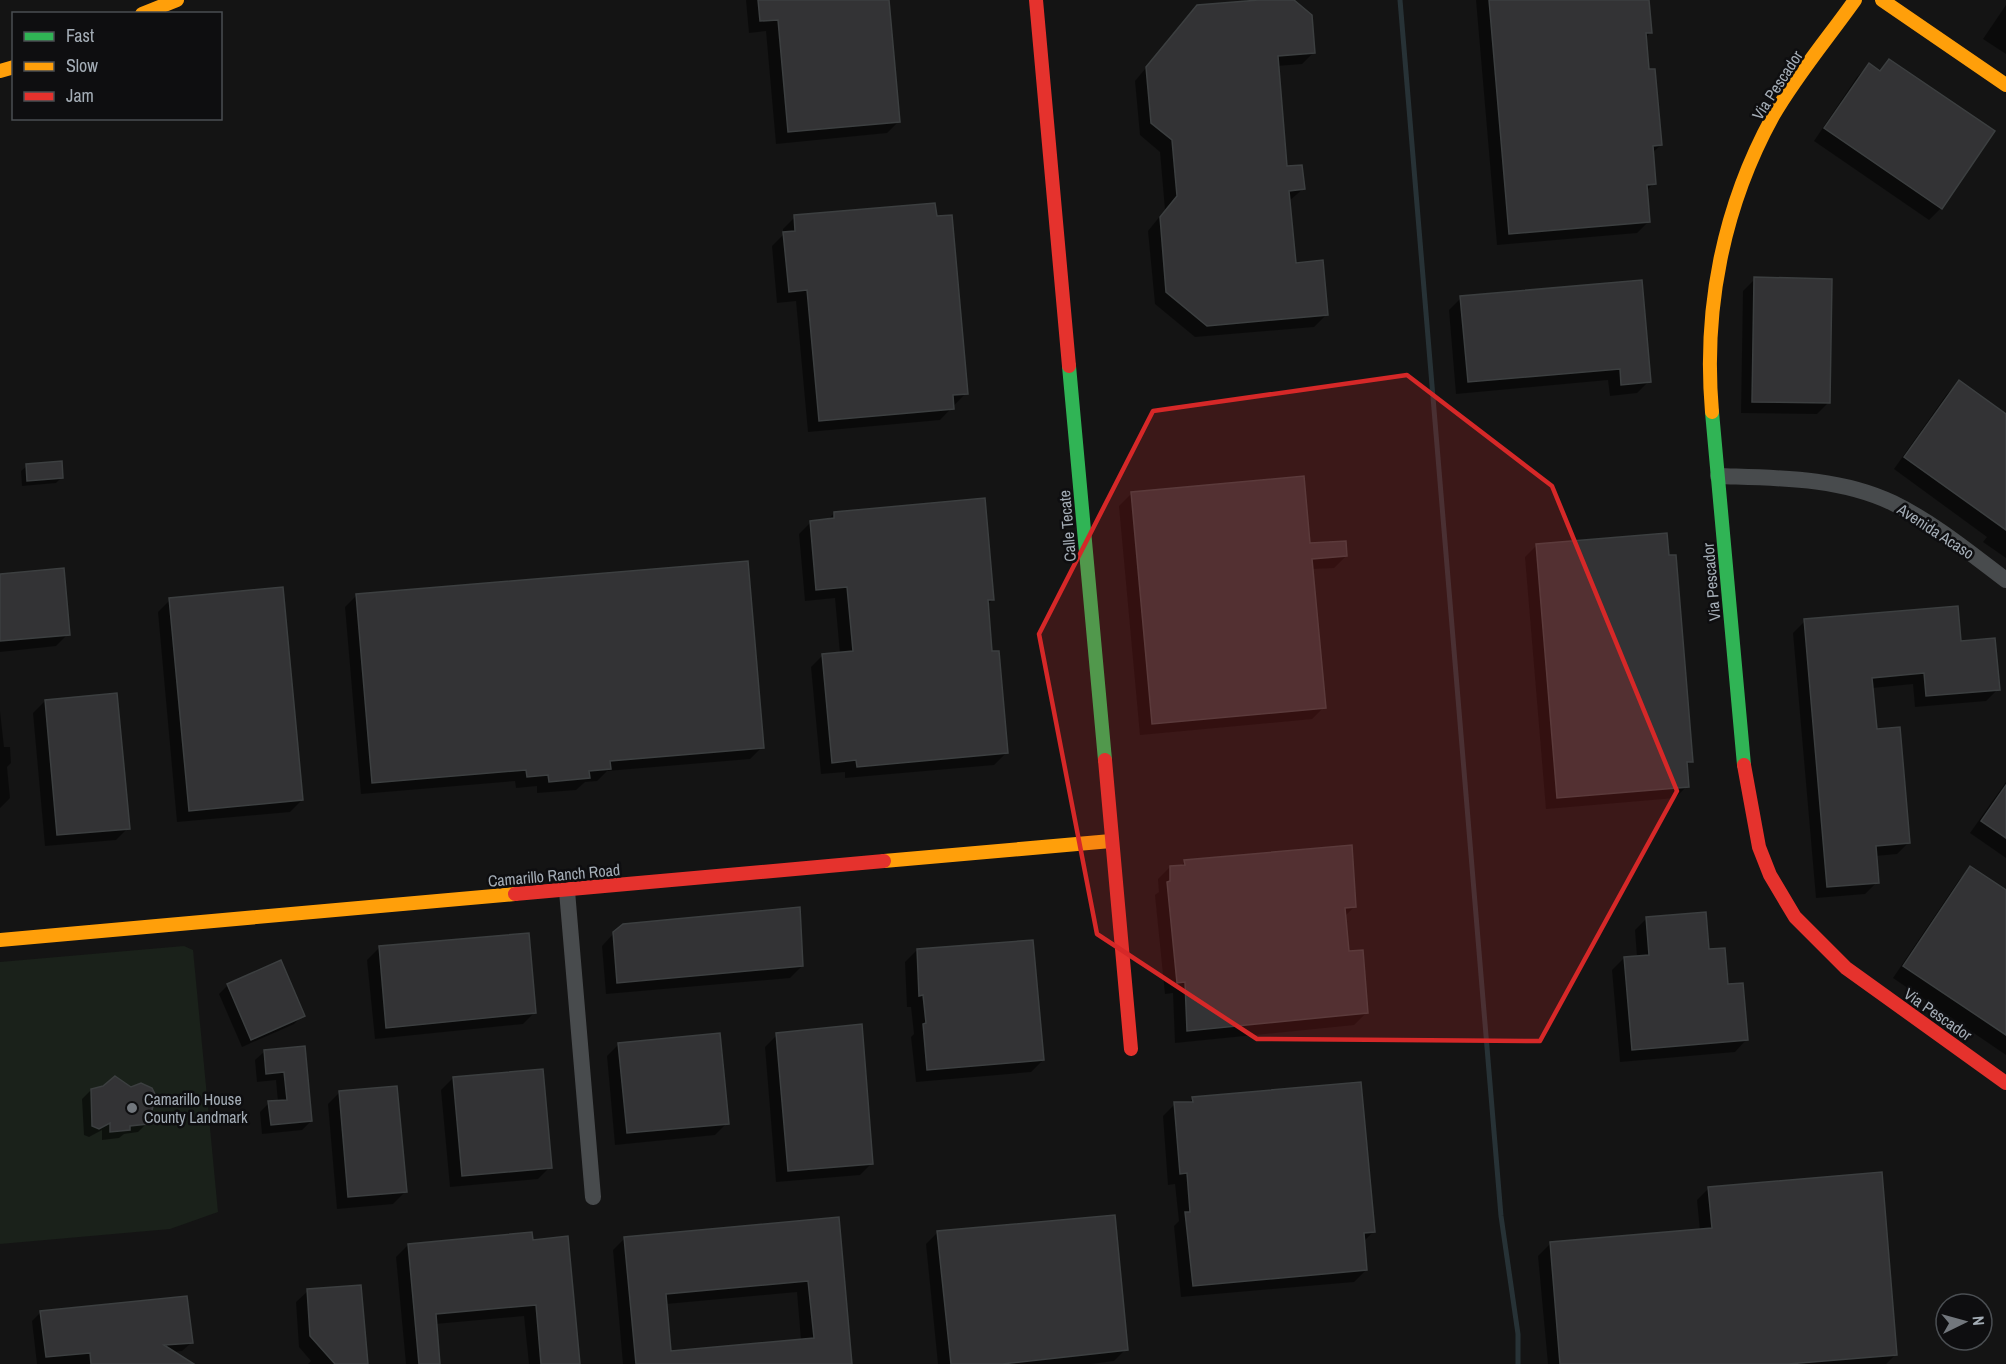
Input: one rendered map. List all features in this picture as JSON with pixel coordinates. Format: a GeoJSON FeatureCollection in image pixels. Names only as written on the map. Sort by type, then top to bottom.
{"type":"FeatureCollection","features":[{"type":"Feature","properties":{"kind":"street"},"geometry":{"type":"LineString","coordinates":[[147,12],[177,0]]}},
{"type":"Feature","properties":{"kind":"street","name":"Calle Tecate"},"geometry":{"type":"LineString","coordinates":[[1036,0],[1131,1049]]}},
{"type":"Feature","properties":{"kind":"street","name":"Via Pescador"},"geometry":{"type":"LineString","coordinates":[[1855,0],[1774,115],[1751,163],[1720,250],[1714,290],[1710,384],[1743,760],[1750,810],[1769,873],[1795,919],[1830,956],[2006,1083]]}},
{"type":"Feature","properties":{"kind":"street"},"geometry":{"type":"LineString","coordinates":[[1882,0],[2006,85]]}},
{"type":"Feature","properties":{"kind":"street","name":"Avenida Acaso"},"geometry":{"type":"LineString","coordinates":[[1718,476],[1831,483],[1866,492],[1916,516],[2006,580]]}},
{"type":"Feature","properties":{"kind":"street","name":"Camarillo Ranch Road"},"geometry":{"type":"LineString","coordinates":[[0,940],[1111,841]]}},
{"type":"Feature","properties":{"kind":"street"},"geometry":{"type":"LineString","coordinates":[[567,891],[593,1197]]}},
{"type":"Feature","properties":{"kind":"highlighted area"},"geometry":{"type":"Polygon","coordinates":[[[1407,375],[1552,486],[1677,791],[1540,1041],[1257,1039],[1097,934],[1039,634],[1153,411],[1407,375]]]}},
{"type":"Feature","properties":{"kind":"shaded area"},"geometry":{"type":"Polygon","coordinates":[[[184,946],[193,950],[218,1212],[170,1229],[0,1244],[0,962],[184,946]]]}},
{"type":"Feature","properties":{"kind":"building"},"geometry":{"type":"Polygon","coordinates":[[[758,0],[889,0],[900,122],[788,132],[778,20],[760,21],[758,0]]]}},
{"type":"Feature","properties":{"kind":"building"},"geometry":{"type":"Polygon","coordinates":[[[1259,0],[1294,0],[1312,15],[1315,53],[1278,56],[1287,166],[1302,165],[1305,189],[1289,191],[1296,263],[1323,260],[1328,315],[1207,326],[1166,292],[1160,217],[1177,196],[1172,140],[1151,123],[1146,67],[1197,5],[1259,0]]]}},
{"type":"Feature","properties":{"kind":"building"},"geometry":{"type":"Polygon","coordinates":[[[1489,0],[1649,0],[1652,33],[1646,33],[1649,69],[1655,69],[1662,145],[1653,146],[1656,184],[1647,185],[1650,222],[1509,234],[1489,0]]]}},
{"type":"Feature","properties":{"kind":"building"},"geometry":{"type":"Polygon","coordinates":[[[1889,59],[1995,131],[1942,209],[1824,128],[1869,63],[1880,71],[1889,59]]]}},
{"type":"Feature","properties":{"kind":"building"},"geometry":{"type":"Polygon","coordinates":[[[935,203],[937,216],[952,215],[968,394],[953,395],[954,409],[819,421],[807,290],[789,292],[783,232],[795,231],[794,215],[935,203]]]}},
{"type":"Feature","properties":{"kind":"building"},"geometry":{"type":"Polygon","coordinates":[[[1754,277],[1832,279],[1830,403],[1752,402],[1754,277]]]}},
{"type":"Feature","properties":{"kind":"building"},"geometry":{"type":"Polygon","coordinates":[[[1642,280],[1651,382],[1621,385],[1620,369],[1468,382],[1460,296],[1642,280]]]}},
{"type":"Feature","properties":{"kind":"building"},"geometry":{"type":"Polygon","coordinates":[[[1959,380],[2006,414],[2006,530],[1904,457],[1959,380]]]}},
{"type":"Feature","properties":{"kind":"building"},"geometry":{"type":"Polygon","coordinates":[[[62,461],[63,478],[27,481],[26,464],[62,461]]]}},
{"type":"Feature","properties":{"kind":"building"},"geometry":{"type":"Polygon","coordinates":[[[1304,476],[1310,543],[1346,541],[1347,556],[1312,559],[1326,708],[1152,724],[1131,492],[1304,476]]]}},
{"type":"Feature","properties":{"kind":"building"},"geometry":{"type":"Polygon","coordinates":[[[985,498],[994,600],[988,600],[992,651],[999,651],[1008,753],[857,767],[856,760],[832,763],[822,654],[853,651],[847,587],[816,590],[810,521],[834,518],[834,512],[985,498]]]}},
{"type":"Feature","properties":{"kind":"building"},"geometry":{"type":"Polygon","coordinates":[[[1667,533],[1669,555],[1676,555],[1693,762],[1687,762],[1689,787],[1557,798],[1536,544],[1667,533]]]}},
{"type":"Feature","properties":{"kind":"building"},"geometry":{"type":"Polygon","coordinates":[[[748,561],[764,748],[610,761],[611,769],[589,771],[590,778],[549,782],[548,775],[527,777],[526,770],[372,783],[356,594],[748,561]]]}},
{"type":"Feature","properties":{"kind":"building"},"geometry":{"type":"Polygon","coordinates":[[[64,568],[70,635],[0,641],[0,574],[64,568]]]}},
{"type":"Feature","properties":{"kind":"building"},"geometry":{"type":"Polygon","coordinates":[[[283,587],[303,800],[189,811],[169,598],[283,587]]]}},
{"type":"Feature","properties":{"kind":"building"},"geometry":{"type":"Polygon","coordinates":[[[1958,606],[1961,641],[1995,638],[2000,690],[1926,696],[1924,673],[1872,678],[1877,729],[1900,727],[1910,843],[1876,846],[1879,883],[1827,887],[1804,619],[1958,606]]]}},
{"type":"Feature","properties":{"kind":"building"},"geometry":{"type":"Polygon","coordinates":[[[117,693],[130,829],[57,835],[45,700],[117,693]]]}},
{"type":"Feature","properties":{"kind":"building"},"geometry":{"type":"Polygon","coordinates":[[[2006,785],[2006,838],[1981,821],[2006,785]]]}},
{"type":"Feature","properties":{"kind":"building"},"geometry":{"type":"Polygon","coordinates":[[[1352,845],[1356,907],[1345,908],[1349,951],[1363,950],[1368,1013],[1187,1031],[1185,982],[1177,983],[1167,882],[1170,881],[1170,866],[1185,865],[1184,860],[1352,845]]]}},
{"type":"Feature","properties":{"kind":"building"},"geometry":{"type":"Polygon","coordinates":[[[1970,866],[2006,890],[2006,1035],[1903,966],[1970,866]]]}},
{"type":"Feature","properties":{"kind":"building"},"geometry":{"type":"Polygon","coordinates":[[[800,907],[803,966],[617,983],[613,932],[623,924],[800,907]]]}},
{"type":"Feature","properties":{"kind":"building"},"geometry":{"type":"Polygon","coordinates":[[[1706,912],[1709,949],[1725,948],[1728,984],[1743,983],[1748,1040],[1632,1050],[1624,957],[1649,955],[1646,917],[1706,912]]]}},
{"type":"Feature","properties":{"kind":"building"},"geometry":{"type":"Polygon","coordinates":[[[529,933],[536,1013],[386,1028],[379,946],[529,933]]]}},
{"type":"Feature","properties":{"kind":"building"},"geometry":{"type":"Polygon","coordinates":[[[1033,940],[1044,1060],[927,1070],[923,1024],[926,1023],[923,995],[919,996],[917,949],[1033,940]]]}},
{"type":"Feature","properties":{"kind":"building"},"geometry":{"type":"Polygon","coordinates":[[[281,960],[305,1016],[251,1040],[227,984],[281,960]]]}},
{"type":"Feature","properties":{"kind":"building"},"geometry":{"type":"Polygon","coordinates":[[[862,1024],[873,1164],[788,1171],[776,1033],[862,1024]]]}},
{"type":"Feature","properties":{"kind":"building"},"geometry":{"type":"Polygon","coordinates":[[[720,1033],[729,1124],[627,1133],[618,1043],[720,1033]]]}},
{"type":"Feature","properties":{"kind":"building"},"geometry":{"type":"Polygon","coordinates":[[[305,1046],[312,1121],[271,1125],[268,1101],[287,1100],[284,1072],[266,1074],[264,1050],[305,1046]]]}},
{"type":"Feature","properties":{"kind":"building"},"geometry":{"type":"Polygon","coordinates":[[[543,1069],[552,1168],[462,1176],[453,1077],[543,1069]]]}},
{"type":"Feature","properties":{"kind":"building"},"geometry":{"type":"Polygon","coordinates":[[[115,1076],[131,1087],[141,1083],[152,1088],[156,1096],[148,1124],[130,1126],[130,1130],[110,1132],[110,1123],[99,1129],[92,1126],[91,1089],[103,1086],[115,1076]]]}},
{"type":"Feature","properties":{"kind":"building"},"geometry":{"type":"Polygon","coordinates":[[[1361,1082],[1375,1232],[1364,1233],[1367,1270],[1193,1286],[1185,1212],[1190,1212],[1187,1173],[1180,1174],[1174,1102],[1193,1102],[1192,1097],[1361,1082]]]}},
{"type":"Feature","properties":{"kind":"building"},"geometry":{"type":"Polygon","coordinates":[[[397,1086],[407,1192],[348,1197],[339,1091],[397,1086]]]}},
{"type":"Feature","properties":{"kind":"building"},"geometry":{"type":"Polygon","coordinates":[[[1882,1172],[1897,1355],[1788,1364],[1560,1364],[1550,1242],[1712,1228],[1708,1187],[1882,1172]]]}},
{"type":"Feature","properties":{"kind":"building"},"geometry":{"type":"Polygon","coordinates":[[[1115,1215],[1128,1350],[1002,1364],[951,1364],[937,1231],[1115,1215]]]}},
{"type":"Feature","properties":{"kind":"building"},"geometry":{"type":"Polygon","coordinates":[[[839,1217],[852,1364],[636,1364],[624,1237],[839,1217]],[[808,1281],[666,1294],[671,1351],[814,1338],[808,1281]]]}},
{"type":"Feature","properties":{"kind":"building"},"geometry":{"type":"Polygon","coordinates":[[[532,1232],[533,1240],[568,1236],[580,1364],[541,1364],[536,1305],[436,1314],[440,1364],[419,1364],[408,1244],[532,1232]]]}},
{"type":"Feature","properties":{"kind":"building"},"geometry":{"type":"Polygon","coordinates":[[[361,1285],[368,1364],[335,1364],[310,1336],[307,1289],[361,1285]]]}},
{"type":"Feature","properties":{"kind":"building"},"geometry":{"type":"Polygon","coordinates":[[[187,1296],[193,1343],[164,1345],[194,1364],[91,1364],[90,1353],[46,1357],[40,1311],[187,1296]]]}},
{"type":"Feature","properties":{"kind":"waterway"},"geometry":{"type":"LineString","coordinates":[[1400,0],[1501,1216],[1518,1334],[1518,1364]]}},
{"type":"Feature","properties":{"kind":"traffic: fast"},"geometry":{"type":"LineString","coordinates":[[1069,366],[1105,760]]}},
{"type":"Feature","properties":{"kind":"traffic: fast"},"geometry":{"type":"LineString","coordinates":[[1712,412],[1744,765]]}},
{"type":"Feature","properties":{"kind":"traffic: slow"},"geometry":{"type":"LineString","coordinates":[[147,12],[177,0]]}},
{"type":"Feature","properties":{"kind":"traffic: slow"},"geometry":{"type":"LineString","coordinates":[[1712,412],[1710,373],[1714,297],[1729,222],[1741,186],[1782,101],[1855,0]]}},
{"type":"Feature","properties":{"kind":"traffic: slow"},"geometry":{"type":"LineString","coordinates":[[1882,0],[2006,85]]}},
{"type":"Feature","properties":{"kind":"traffic: slow"},"geometry":{"type":"LineString","coordinates":[[0,71],[12,68]]}},
{"type":"Feature","properties":{"kind":"traffic: slow"},"geometry":{"type":"LineString","coordinates":[[884,861],[1111,841]]}},
{"type":"Feature","properties":{"kind":"traffic: slow"},"geometry":{"type":"LineString","coordinates":[[0,940],[515,894]]}},
{"type":"Feature","properties":{"kind":"traffic: jam"},"geometry":{"type":"LineString","coordinates":[[1036,0],[1069,366]]}},
{"type":"Feature","properties":{"kind":"traffic: jam"},"geometry":{"type":"LineString","coordinates":[[1105,760],[1131,1049]]}},
{"type":"Feature","properties":{"kind":"traffic: jam"},"geometry":{"type":"LineString","coordinates":[[1744,765],[1759,847],[1770,875],[1795,917],[1846,968],[2006,1083]]}},
{"type":"Feature","properties":{"kind":"traffic: jam"},"geometry":{"type":"LineString","coordinates":[[515,894],[884,861]]}},
{"type":"Feature","properties":{"kind":"place","name":"Camarillo House County Landmark"},"geometry":{"type":"Point","coordinates":[132,1108]}}]}
